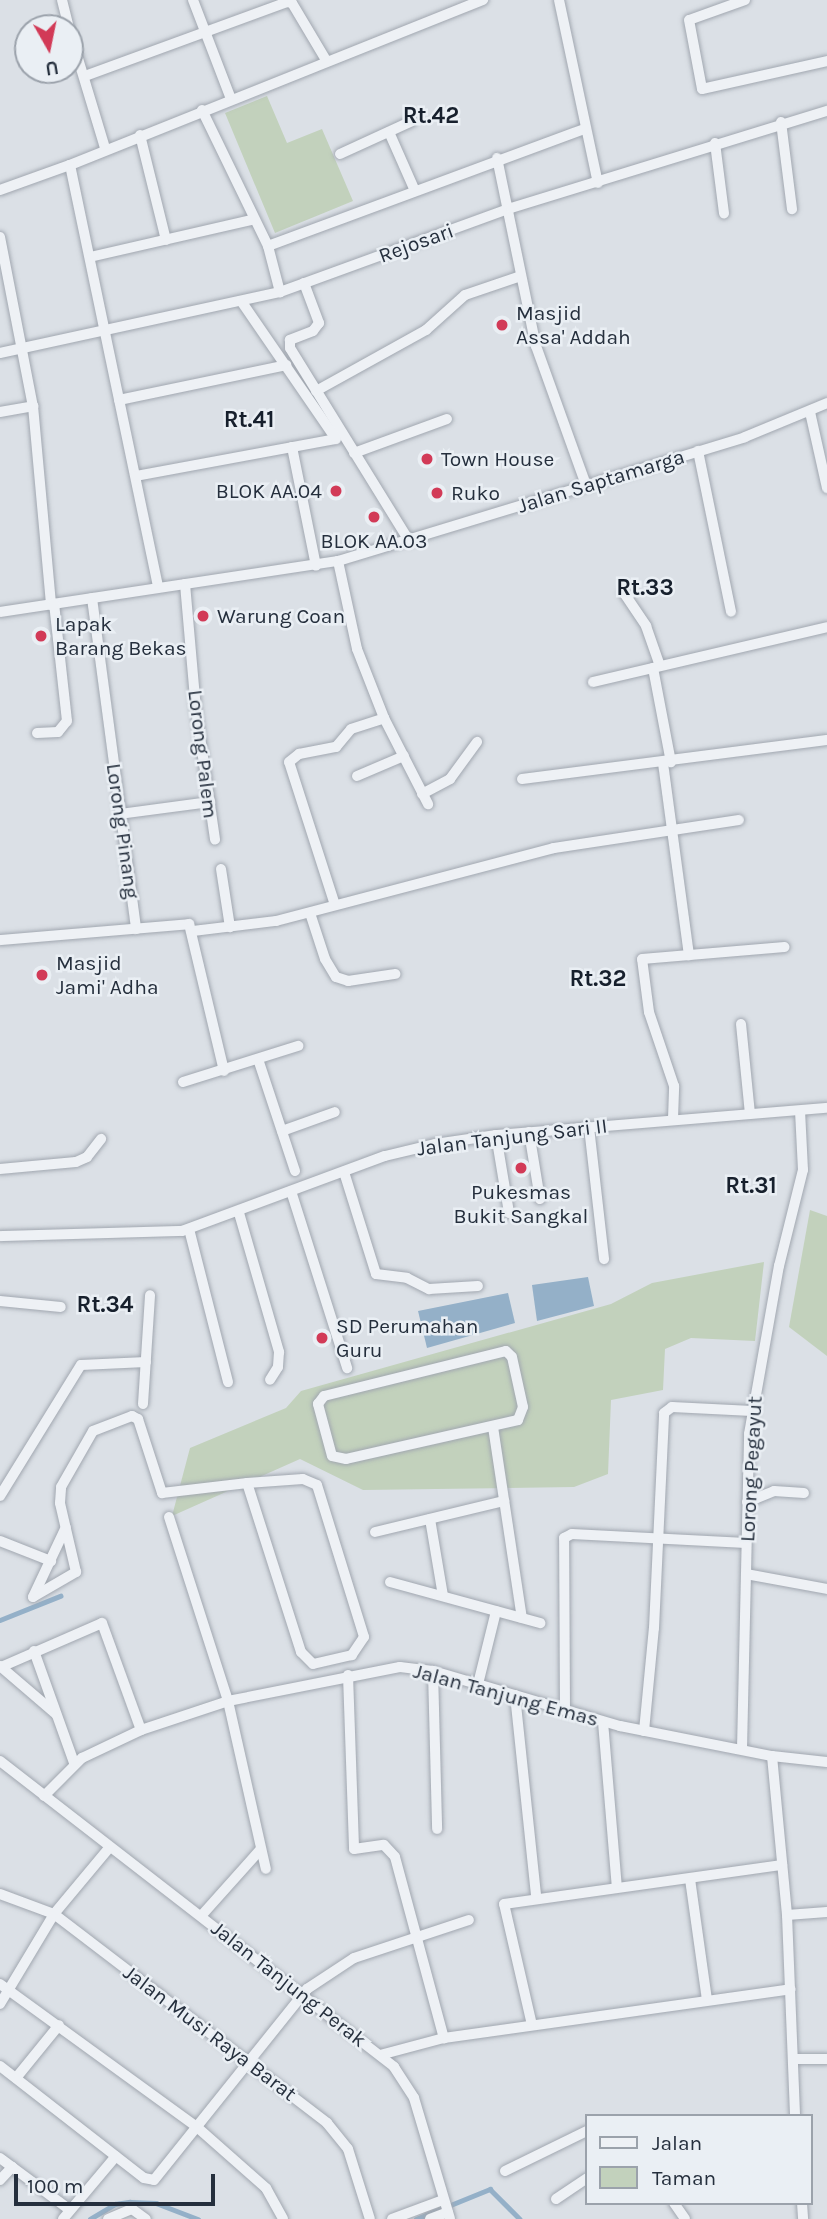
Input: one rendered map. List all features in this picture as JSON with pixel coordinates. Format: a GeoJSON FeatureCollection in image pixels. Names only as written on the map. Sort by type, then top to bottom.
{"type":"FeatureCollection","features":[{"type":"Feature","properties":{"kind":"street"},"geometry":{"type":"LineString","coordinates":[[193,0],[231,99]]}},
{"type":"Feature","properties":{"kind":"street"},"geometry":{"type":"LineString","coordinates":[[0,190],[70,165],[105,148],[483,0]]}},
{"type":"Feature","properties":{"kind":"street"},"geometry":{"type":"LineString","coordinates":[[559,0],[584,129],[598,183]]}},
{"type":"Feature","properties":{"kind":"street"},"geometry":{"type":"LineString","coordinates":[[745,0],[690,20],[702,89],[827,61]]}},
{"type":"Feature","properties":{"kind":"street"},"geometry":{"type":"LineString","coordinates":[[85,76],[278,3],[292,3],[326,60]]}},
{"type":"Feature","properties":{"kind":"street"},"geometry":{"type":"LineString","coordinates":[[84,73],[105,148]]}},
{"type":"Feature","properties":{"kind":"street"},"geometry":{"type":"LineString","coordinates":[[202,110],[252,220],[268,246],[280,292]]}},
{"type":"Feature","properties":{"kind":"street","name":"Rejosari"},"geometry":{"type":"LineString","coordinates":[[0,353],[280,292],[511,208],[598,183],[781,122],[827,111]]}},
{"type":"Feature","properties":{"kind":"street"},"geometry":{"type":"LineString","coordinates":[[340,154],[412,121]]}},
{"type":"Feature","properties":{"kind":"street"},"geometry":{"type":"LineString","coordinates":[[781,122],[792,209]]}},
{"type":"Feature","properties":{"kind":"street"},"geometry":{"type":"LineString","coordinates":[[268,246],[497,158],[584,129]]}},
{"type":"Feature","properties":{"kind":"street"},"geometry":{"type":"LineString","coordinates":[[389,132],[415,191]]}},
{"type":"Feature","properties":{"kind":"street"},"geometry":{"type":"LineString","coordinates":[[140,135],[166,240]]}},
{"type":"Feature","properties":{"kind":"street"},"geometry":{"type":"LineString","coordinates":[[715,143],[724,213]]}},
{"type":"Feature","properties":{"kind":"street"},"geometry":{"type":"LineString","coordinates":[[497,158],[511,208],[521,276],[541,363],[586,485]]}},
{"type":"Feature","properties":{"kind":"street"},"geometry":{"type":"LineString","coordinates":[[70,165],[107,329],[158,587]]}},
{"type":"Feature","properties":{"kind":"street"},"geometry":{"type":"LineString","coordinates":[[90,257],[252,220]]}},
{"type":"Feature","properties":{"kind":"street"},"geometry":{"type":"LineString","coordinates":[[0,237],[33,406],[52,605],[67,721],[58,732],[37,733]]}},
{"type":"Feature","properties":{"kind":"street"},"geometry":{"type":"LineString","coordinates":[[316,391],[426,330],[465,295],[521,276]]}},
{"type":"Feature","properties":{"kind":"street"},"geometry":{"type":"LineString","coordinates":[[304,283],[320,323],[313,331],[290,340],[290,348],[410,541]]}},
{"type":"Feature","properties":{"kind":"street"},"geometry":{"type":"LineString","coordinates":[[136,476],[336,439],[242,302]]}},
{"type":"Feature","properties":{"kind":"street"},"geometry":{"type":"LineString","coordinates":[[119,400],[286,365]]}},
{"type":"Feature","properties":{"kind":"street","name":"Jalan Saptamarga"},"geometry":{"type":"LineString","coordinates":[[0,612],[338,561],[698,452],[810,412],[827,403]]}},
{"type":"Feature","properties":{"kind":"street"},"geometry":{"type":"LineString","coordinates":[[0,412],[33,406]]}},
{"type":"Feature","properties":{"kind":"street"},"geometry":{"type":"LineString","coordinates":[[810,412],[827,488]]}},
{"type":"Feature","properties":{"kind":"street"},"geometry":{"type":"LineString","coordinates":[[354,453],[447,419]]}},
{"type":"Feature","properties":{"kind":"street"},"geometry":{"type":"LineString","coordinates":[[292,447],[316,566]]}},
{"type":"Feature","properties":{"kind":"street"},"geometry":{"type":"LineString","coordinates":[[698,452],[731,612]]}},
{"type":"Feature","properties":{"kind":"street"},"geometry":{"type":"LineString","coordinates":[[338,561],[358,649],[384,718],[425,799],[450,779],[477,743]]}},
{"type":"Feature","properties":{"kind":"street","name":"Lorong Palem"},"geometry":{"type":"LineString","coordinates":[[186,584],[215,840]]}},
{"type":"Feature","properties":{"kind":"street"},"geometry":{"type":"LineString","coordinates":[[624,593],[642,618],[657,667],[672,830],[689,955]]}},
{"type":"Feature","properties":{"kind":"street","name":"Lorong Pinang"},"geometry":{"type":"LineString","coordinates":[[0,940],[136,929],[92,598]]}},
{"type":"Feature","properties":{"kind":"street"},"geometry":{"type":"LineString","coordinates":[[593,682],[827,626]]}},
{"type":"Feature","properties":{"kind":"street"},"geometry":{"type":"LineString","coordinates":[[335,905],[289,762],[299,754],[336,747],[351,729],[384,718]]}},
{"type":"Feature","properties":{"kind":"street"},"geometry":{"type":"LineString","coordinates":[[522,779],[667,763],[827,740]]}},
{"type":"Feature","properties":{"kind":"street"},"geometry":{"type":"LineString","coordinates":[[357,776],[404,756]]}},
{"type":"Feature","properties":{"kind":"street"},"geometry":{"type":"LineString","coordinates":[[120,814],[209,802]]}},
{"type":"Feature","properties":{"kind":"street"},"geometry":{"type":"LineString","coordinates":[[193,931],[310,912],[554,848],[739,820]]}},
{"type":"Feature","properties":{"kind":"street"},"geometry":{"type":"LineString","coordinates":[[221,869],[230,927]]}},
{"type":"Feature","properties":{"kind":"street"},"geometry":{"type":"LineString","coordinates":[[310,912],[325,959],[337,977],[348,981],[395,974]]}},
{"type":"Feature","properties":{"kind":"street"},"geometry":{"type":"LineString","coordinates":[[136,929],[185,923],[193,931],[224,1071]]}},
{"type":"Feature","properties":{"kind":"street"},"geometry":{"type":"LineString","coordinates":[[673,1119],[674,1086],[649,1012],[642,959],[784,947]]}},
{"type":"Feature","properties":{"kind":"street"},"geometry":{"type":"LineString","coordinates":[[741,1024],[750,1114]]}},
{"type":"Feature","properties":{"kind":"street"},"geometry":{"type":"LineString","coordinates":[[183,1082],[298,1046]]}},
{"type":"Feature","properties":{"kind":"street"},"geometry":{"type":"LineString","coordinates":[[258,1059],[295,1171]]}},
{"type":"Feature","properties":{"kind":"street","name":"Jalan Tanjung Sari II"},"geometry":{"type":"LineString","coordinates":[[0,1236],[126,1235],[189,1229],[239,1213],[402,1151],[496,1135],[827,1108]]}},
{"type":"Feature","properties":{"kind":"street","name":"Lorong Pegayut"},"geometry":{"type":"LineString","coordinates":[[742,1749],[747,1502],[752,1411],[783,1246],[803,1170],[800,1111]]}},
{"type":"Feature","properties":{"kind":"street"},"geometry":{"type":"LineString","coordinates":[[282,1131],[335,1112]]}},
{"type":"Feature","properties":{"kind":"street"},"geometry":{"type":"LineString","coordinates":[[589,1127],[604,1259]]}},
{"type":"Feature","properties":{"kind":"street"},"geometry":{"type":"LineString","coordinates":[[529,1132],[540,1199]]}},
{"type":"Feature","properties":{"kind":"street"},"geometry":{"type":"LineString","coordinates":[[496,1135],[509,1213]]}},
{"type":"Feature","properties":{"kind":"street"},"geometry":{"type":"LineString","coordinates":[[0,1169],[76,1162],[87,1157],[101,1139]]}},
{"type":"Feature","properties":{"kind":"street"},"geometry":{"type":"LineString","coordinates":[[344,1172],[376,1274],[407,1278],[429,1289],[478,1286]]}},
{"type":"Feature","properties":{"kind":"street"},"geometry":{"type":"LineString","coordinates":[[291,1191],[347,1368]]}},
{"type":"Feature","properties":{"kind":"street"},"geometry":{"type":"LineString","coordinates":[[239,1213],[279,1352],[278,1367],[270,1380]]}},
{"type":"Feature","properties":{"kind":"street"},"geometry":{"type":"LineString","coordinates":[[189,1229],[229,1382]]}},
{"type":"Feature","properties":{"kind":"street"},"geometry":{"type":"LineString","coordinates":[[143,1404],[150,1295]]}},
{"type":"Feature","properties":{"kind":"street"},"geometry":{"type":"LineString","coordinates":[[0,1301],[61,1307]]}},
{"type":"Feature","properties":{"kind":"street"},"geometry":{"type":"LineString","coordinates":[[506,1351],[512,1357],[523,1415],[493,1427],[339,1460],[331,1452],[318,1402],[324,1396],[506,1351]]}},
{"type":"Feature","properties":{"kind":"street"},"geometry":{"type":"LineString","coordinates":[[0,1496],[81,1365],[146,1362]]}},
{"type":"Feature","properties":{"kind":"street"},"geometry":{"type":"LineString","coordinates":[[644,1731],[665,1411],[752,1411]]}},
{"type":"Feature","properties":{"kind":"street"},"geometry":{"type":"LineString","coordinates":[[66,1527],[33,1597],[76,1572],[61,1487],[87,1440],[99,1426],[127,1416],[138,1419],[162,1493],[247,1483],[303,1479],[319,1488],[365,1637],[352,1655],[313,1664],[301,1652],[247,1483]]}},
{"type":"Feature","properties":{"kind":"street"},"geometry":{"type":"LineString","coordinates":[[493,1427],[522,1618]]}},
{"type":"Feature","properties":{"kind":"street"},"geometry":{"type":"LineString","coordinates":[[747,1502],[774,1491],[804,1493]]}},
{"type":"Feature","properties":{"kind":"street"},"geometry":{"type":"LineString","coordinates":[[375,1532],[503,1501]]}},
{"type":"Feature","properties":{"kind":"street"},"geometry":{"type":"LineString","coordinates":[[169,1517],[228,1702],[266,1869]]}},
{"type":"Feature","properties":{"kind":"street"},"geometry":{"type":"LineString","coordinates":[[430,1519],[443,1596]]}},
{"type":"Feature","properties":{"kind":"street"},"geometry":{"type":"LineString","coordinates":[[565,1710],[562,1541],[572,1534],[746,1543]]}},
{"type":"Feature","properties":{"kind":"street"},"geometry":{"type":"LineString","coordinates":[[0,1541],[51,1561]]}},
{"type":"Feature","properties":{"kind":"street"},"geometry":{"type":"LineString","coordinates":[[746,1574],[827,1588]]}},
{"type":"Feature","properties":{"kind":"street"},"geometry":{"type":"LineString","coordinates":[[390,1582],[540,1623]]}},
{"type":"Feature","properties":{"kind":"street"},"geometry":{"type":"LineString","coordinates":[[478,1684],[496,1611]]}},
{"type":"Feature","properties":{"kind":"street"},"geometry":{"type":"LineString","coordinates":[[60,1718],[1,1666],[96,1623],[104,1624],[141,1730]]}},
{"type":"Feature","properties":{"kind":"street"},"geometry":{"type":"LineString","coordinates":[[34,1651],[74,1763]]}},
{"type":"Feature","properties":{"kind":"street","name":"Jalan Tanjung Emas"},"geometry":{"type":"LineString","coordinates":[[44,1796],[74,1763],[141,1730],[228,1702],[348,1675],[400,1667],[433,1671],[603,1722],[772,1756],[827,1762]]}},
{"type":"Feature","properties":{"kind":"street"},"geometry":{"type":"LineString","coordinates":[[433,1671],[437,1829]]}},
{"type":"Feature","properties":{"kind":"street"},"geometry":{"type":"LineString","coordinates":[[348,1675],[354,1849],[379,1845],[391,1850],[420,1937],[444,2038]]}},
{"type":"Feature","properties":{"kind":"street"},"geometry":{"type":"LineString","coordinates":[[515,1695],[536,1896]]}},
{"type":"Feature","properties":{"kind":"street"},"geometry":{"type":"LineString","coordinates":[[603,1722],[617,1887]]}},
{"type":"Feature","properties":{"kind":"street"},"geometry":{"type":"LineString","coordinates":[[772,1756],[787,1915],[795,2114]]}},
{"type":"Feature","properties":{"kind":"street","name":"Jalan Tanjung Perak"},"geometry":{"type":"LineString","coordinates":[[0,1761],[380,2055],[444,2038],[791,1989]]}},
{"type":"Feature","properties":{"kind":"street"},"geometry":{"type":"LineString","coordinates":[[0,2004],[4,1987],[54,1914],[110,1848]]}},
{"type":"Feature","properties":{"kind":"street"},"geometry":{"type":"LineString","coordinates":[[201,1916],[260,1850]]}},
{"type":"Feature","properties":{"kind":"street"},"geometry":{"type":"LineString","coordinates":[[532,2025],[503,1904],[536,1896],[690,1879],[782,1865]]}},
{"type":"Feature","properties":{"kind":"street"},"geometry":{"type":"LineString","coordinates":[[690,1879],[707,2000]]}},
{"type":"Feature","properties":{"kind":"street","name":"Jalan Musi Raya Barat"},"geometry":{"type":"LineString","coordinates":[[0,1894],[54,1914],[250,2064],[342,2139],[370,2219]]}},
{"type":"Feature","properties":{"kind":"street"},"geometry":{"type":"LineString","coordinates":[[787,1915],[827,1912]]}},
{"type":"Feature","properties":{"kind":"street"},"geometry":{"type":"LineString","coordinates":[[0,2066],[116,2156],[154,2180],[250,2064],[302,1994],[354,1958],[469,1920]]}},
{"type":"Feature","properties":{"kind":"street"},"geometry":{"type":"LineString","coordinates":[[4,1987],[60,2025],[198,2128],[266,2188],[283,2219]]}},
{"type":"Feature","properties":{"kind":"street"},"geometry":{"type":"LineString","coordinates":[[16,2078],[60,2025]]}},
{"type":"Feature","properties":{"kind":"street"},"geometry":{"type":"LineString","coordinates":[[380,2055],[410,2087],[446,2208]]}},
{"type":"Feature","properties":{"kind":"street"},"geometry":{"type":"LineString","coordinates":[[793,2059],[827,2059]]}},
{"type":"Feature","properties":{"kind":"street"},"geometry":{"type":"LineString","coordinates":[[505,2171],[586,2131]]}},
{"type":"Feature","properties":{"kind":"street"},"geometry":{"type":"LineString","coordinates":[[0,2158],[67,2215],[116,2156]]}},
{"type":"Feature","properties":{"kind":"street"},"geometry":{"type":"LineString","coordinates":[[0,2180],[12,2167]]}},
{"type":"Feature","properties":{"kind":"street"},"geometry":{"type":"LineString","coordinates":[[556,2199],[586,2180]]}},
{"type":"Feature","properties":{"kind":"street"},"geometry":{"type":"LineString","coordinates":[[392,2219],[446,2208]]}},
{"type":"Feature","properties":{"kind":"street"},"geometry":{"type":"LineString","coordinates":[[430,2219],[446,2208]]}},
{"type":"Feature","properties":{"kind":"street"},"geometry":{"type":"LineString","coordinates":[[108,2219],[134,2209],[146,2219]]}},
{"type":"Feature","properties":{"kind":"green space"},"geometry":{"type":"Polygon","coordinates":[[[267,96],[287,143],[322,129],[353,201],[275,233],[225,113],[267,96]]]}},
{"type":"Feature","properties":{"kind":"green space"},"geometry":{"type":"Polygon","coordinates":[[[810,1210],[827,1216],[827,1356],[789,1327],[810,1210]]]}},
{"type":"Feature","properties":{"kind":"green space"},"geometry":{"type":"Polygon","coordinates":[[[764,1262],[755,1341],[691,1338],[665,1349],[663,1390],[611,1400],[608,1474],[574,1487],[363,1490],[300,1459],[172,1516],[190,1448],[286,1408],[301,1391],[611,1304],[652,1283],[764,1262]]]}},
{"type":"Feature","properties":{"kind":"water"},"geometry":{"type":"Polygon","coordinates":[[[588,1277],[594,1306],[537,1321],[532,1285],[588,1277]]]}},
{"type":"Feature","properties":{"kind":"water"},"geometry":{"type":"Polygon","coordinates":[[[508,1293],[515,1323],[427,1348],[418,1311],[508,1293]]]}},
{"type":"Feature","properties":{"kind":"waterway"},"geometry":{"type":"LineString","coordinates":[[0,1620],[60,1596]]}},
{"type":"Feature","properties":{"kind":"waterway"},"geometry":{"type":"LineString","coordinates":[[416,2219],[490,2189],[520,2219]]}},
{"type":"Feature","properties":{"kind":"waterway"},"geometry":{"type":"LineString","coordinates":[[90,2219],[115,2204],[130,2202],[156,2203],[198,2219]]}},
{"type":"Feature","properties":{"kind":"place","name":"Masjid Assa' Addah"},"geometry":{"type":"Point","coordinates":[502,325]}},
{"type":"Feature","properties":{"kind":"place","name":"Town House"},"geometry":{"type":"Point","coordinates":[427,459]}},
{"type":"Feature","properties":{"kind":"place","name":"BLOK AA.04"},"geometry":{"type":"Point","coordinates":[336,491]}},
{"type":"Feature","properties":{"kind":"place","name":"Ruko"},"geometry":{"type":"Point","coordinates":[437,493]}},
{"type":"Feature","properties":{"kind":"place","name":"BLOK AA.03"},"geometry":{"type":"Point","coordinates":[374,517]}},
{"type":"Feature","properties":{"kind":"place","name":"Warung Coan"},"geometry":{"type":"Point","coordinates":[203,616]}},
{"type":"Feature","properties":{"kind":"place","name":"Lapak Barang Bekas"},"geometry":{"type":"Point","coordinates":[41,636]}},
{"type":"Feature","properties":{"kind":"place","name":"Masjid Jami' Adha"},"geometry":{"type":"Point","coordinates":[42,975]}},
{"type":"Feature","properties":{"kind":"place","name":"Pukesmas Bukit Sangkal"},"geometry":{"type":"Point","coordinates":[521,1168]}},
{"type":"Feature","properties":{"kind":"place","name":"SD Perumahan Guru"},"geometry":{"type":"Point","coordinates":[322,1338]}},
{"type":"Feature","properties":{"kind":"district","name":"Rt.42"},"geometry":{"type":"Point","coordinates":[431,116]}},
{"type":"Feature","properties":{"kind":"district","name":"Rt.41"},"geometry":{"type":"Point","coordinates":[249,420]}},
{"type":"Feature","properties":{"kind":"district","name":"Rt.33"},"geometry":{"type":"Point","coordinates":[645,588]}},
{"type":"Feature","properties":{"kind":"district","name":"Rt.32"},"geometry":{"type":"Point","coordinates":[598,979]}},
{"type":"Feature","properties":{"kind":"district","name":"Rt.31"},"geometry":{"type":"Point","coordinates":[751,1186]}},
{"type":"Feature","properties":{"kind":"district","name":"Rt.34"},"geometry":{"type":"Point","coordinates":[105,1305]}}]}
